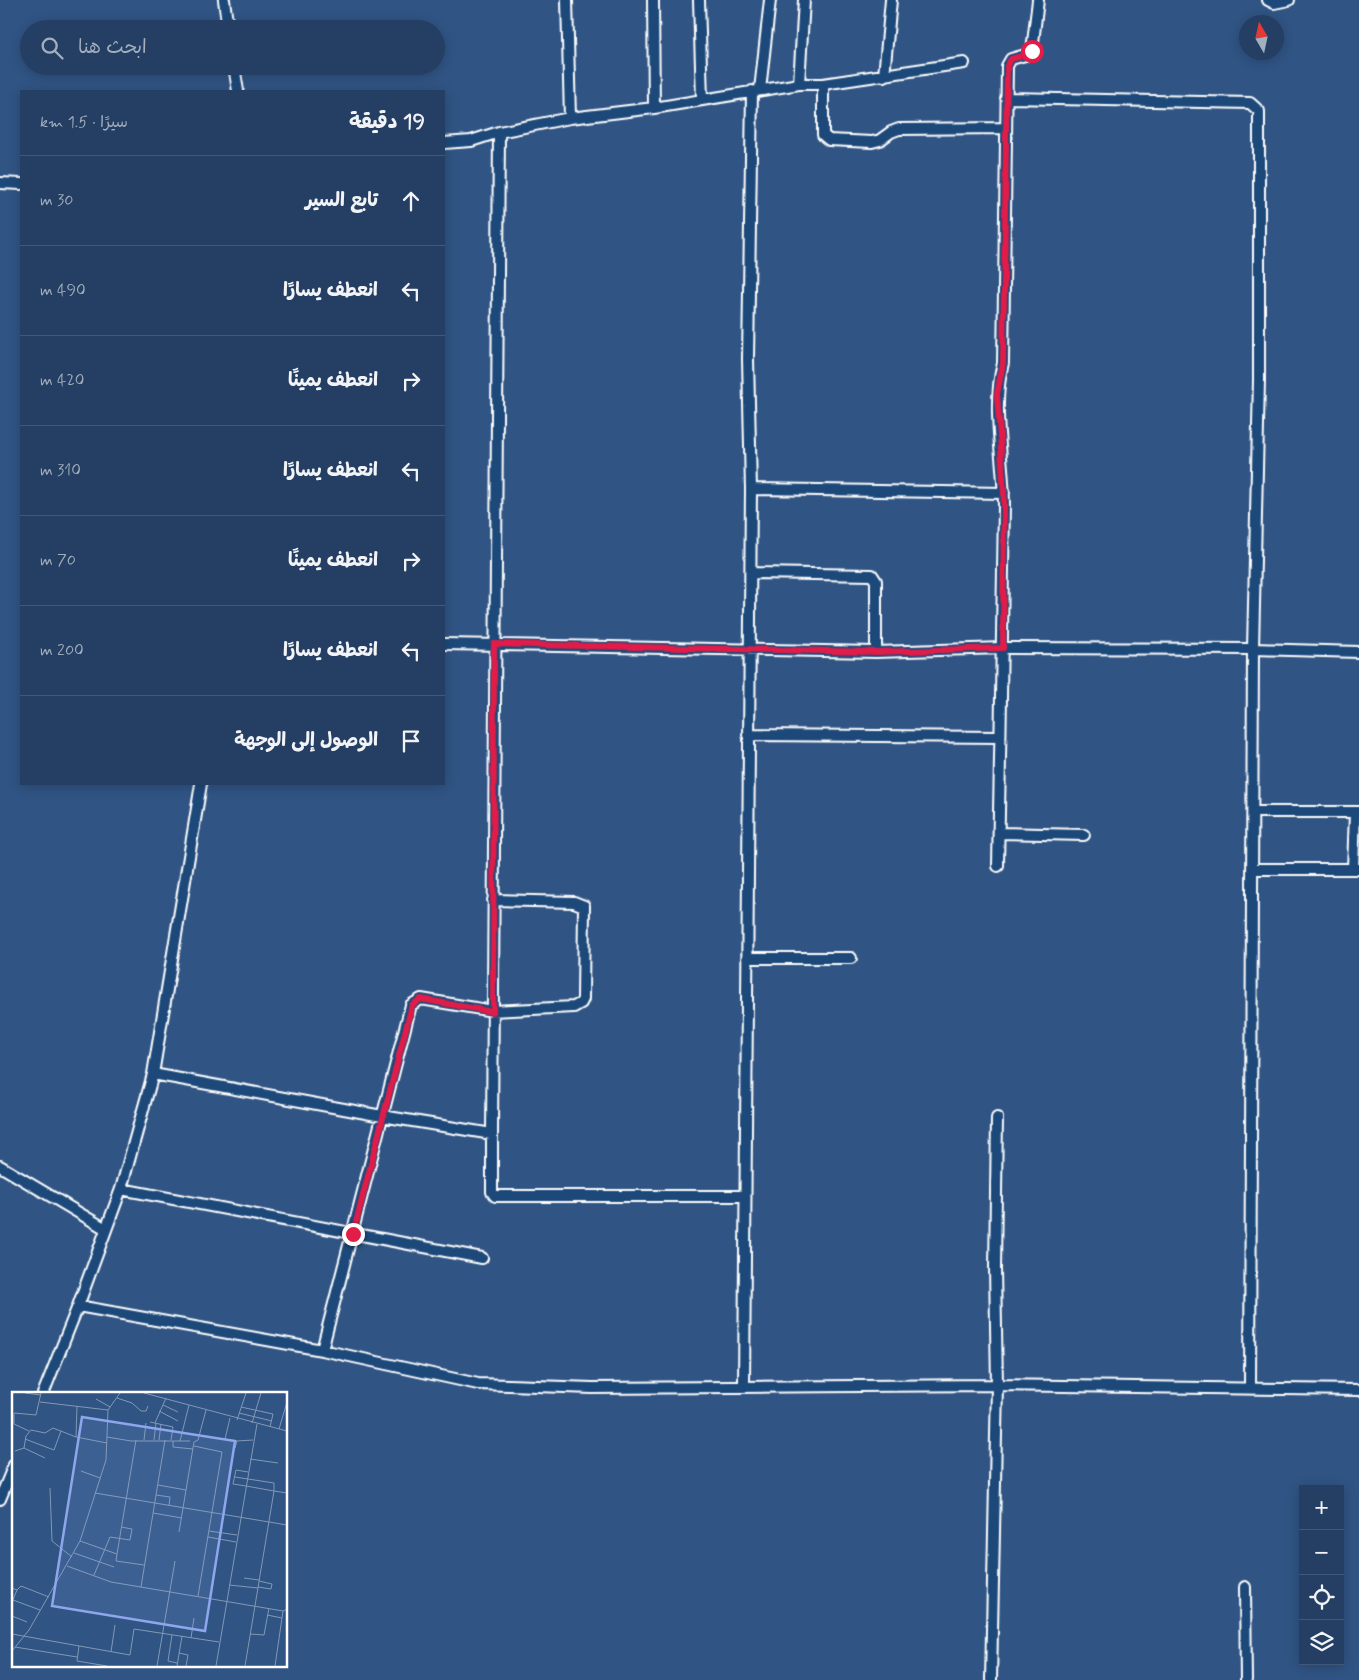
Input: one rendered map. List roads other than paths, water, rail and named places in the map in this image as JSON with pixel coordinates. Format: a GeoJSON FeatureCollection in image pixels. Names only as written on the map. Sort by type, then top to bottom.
{"type":"FeatureCollection","features":[{"type":"Feature","properties":{"kind":"street"},"geometry":{"type":"LineString","coordinates":[[224,0],[227,20]]}},
{"type":"Feature","properties":{"kind":"street"},"geometry":{"type":"LineString","coordinates":[[567,0],[570,118]]}},
{"type":"Feature","properties":{"kind":"street"},"geometry":{"type":"LineString","coordinates":[[653,0],[654,108]]}},
{"type":"Feature","properties":{"kind":"street"},"geometry":{"type":"LineString","coordinates":[[699,0],[702,100]]}},
{"type":"Feature","properties":{"kind":"street"},"geometry":{"type":"LineString","coordinates":[[744,1386],[744,1196],[748,958],[748,650],[751,573],[748,359],[756,91],[770,0]]}},
{"type":"Feature","properties":{"kind":"street"},"geometry":{"type":"LineString","coordinates":[[799,84],[804,0]]}},
{"type":"Feature","properties":{"kind":"street"},"geometry":{"type":"LineString","coordinates":[[884,76],[892,0]]}},
{"type":"Feature","properties":{"kind":"street"},"geometry":{"type":"LineString","coordinates":[[998,866],[1004,493],[997,394],[1003,363],[1004,128],[1008,62],[1029,54],[1033,48],[1038,0]]}},
{"type":"Feature","properties":{"kind":"street"},"geometry":{"type":"LineString","coordinates":[[1268,0],[1274,3],[1289,0]]}},
{"type":"Feature","properties":{"kind":"street"},"geometry":{"type":"LineString","coordinates":[[445,143],[471,141],[499,132],[570,118],[654,108],[799,84],[824,84],[964,63]]}},
{"type":"Feature","properties":{"kind":"street"},"geometry":{"type":"LineString","coordinates":[[235,75],[238,90]]}},
{"type":"Feature","properties":{"kind":"street"},"geometry":{"type":"LineString","coordinates":[[824,84],[823,135],[829,140],[877,141],[899,129],[1004,128]]}},
{"type":"Feature","properties":{"kind":"street"},"geometry":{"type":"LineString","coordinates":[[1006,98],[1250,103],[1259,110],[1259,380],[1253,649],[1250,1388]]}},
{"type":"Feature","properties":{"kind":"street"},"geometry":{"type":"LineString","coordinates":[[499,132],[494,644],[492,1192],[495,1196],[744,1196]]}},
{"type":"Feature","properties":{"kind":"street"},"geometry":{"type":"LineString","coordinates":[[0,183],[20,184]]}},
{"type":"Feature","properties":{"kind":"street"},"geometry":{"type":"LineString","coordinates":[[751,489],[1004,493]]}},
{"type":"Feature","properties":{"kind":"street"},"geometry":{"type":"LineString","coordinates":[[751,573],[872,575],[876,581],[876,652]]}},
{"type":"Feature","properties":{"kind":"street"},"geometry":{"type":"LineString","coordinates":[[445,644],[876,652],[1003,648],[1253,649],[1359,652]]}},
{"type":"Feature","properties":{"kind":"street"},"geometry":{"type":"LineString","coordinates":[[748,736],[1000,737]]}},
{"type":"Feature","properties":{"kind":"street"},"geometry":{"type":"LineString","coordinates":[[43,1392],[78,1306],[121,1189],[153,1074],[201,785]]}},
{"type":"Feature","properties":{"kind":"street"},"geometry":{"type":"LineString","coordinates":[[1252,868],[1356,869],[1357,812],[1253,812]]}},
{"type":"Feature","properties":{"kind":"street"},"geometry":{"type":"LineString","coordinates":[[999,833],[1084,834]]}},
{"type":"Feature","properties":{"kind":"street"},"geometry":{"type":"LineString","coordinates":[[322,1350],[412,1005],[421,999],[493,1012],[570,1008],[581,1003],[584,906],[574,902],[493,900]]}},
{"type":"Feature","properties":{"kind":"street"},"geometry":{"type":"LineString","coordinates":[[748,958],[851,958]]}},
{"type":"Feature","properties":{"kind":"street"},"geometry":{"type":"LineString","coordinates":[[153,1074],[492,1134]]}},
{"type":"Feature","properties":{"kind":"street"},"geometry":{"type":"LineString","coordinates":[[991,1680],[997,1385],[995,1268],[998,1118]]}},
{"type":"Feature","properties":{"kind":"street"},"geometry":{"type":"LineString","coordinates":[[0,1166],[106,1229]]}},
{"type":"Feature","properties":{"kind":"street"},"geometry":{"type":"LineString","coordinates":[[121,1189],[482,1258]]}},
{"type":"Feature","properties":{"kind":"street"},"geometry":{"type":"LineString","coordinates":[[78,1306],[322,1350],[478,1384],[592,1388],[997,1385],[1359,1390]]}},
{"type":"Feature","properties":{"kind":"street"},"geometry":{"type":"LineString","coordinates":[[0,1499],[12,1470]]}},
{"type":"Feature","properties":{"kind":"street"},"geometry":{"type":"LineString","coordinates":[[1245,1587],[1246,1680]]}}]}
